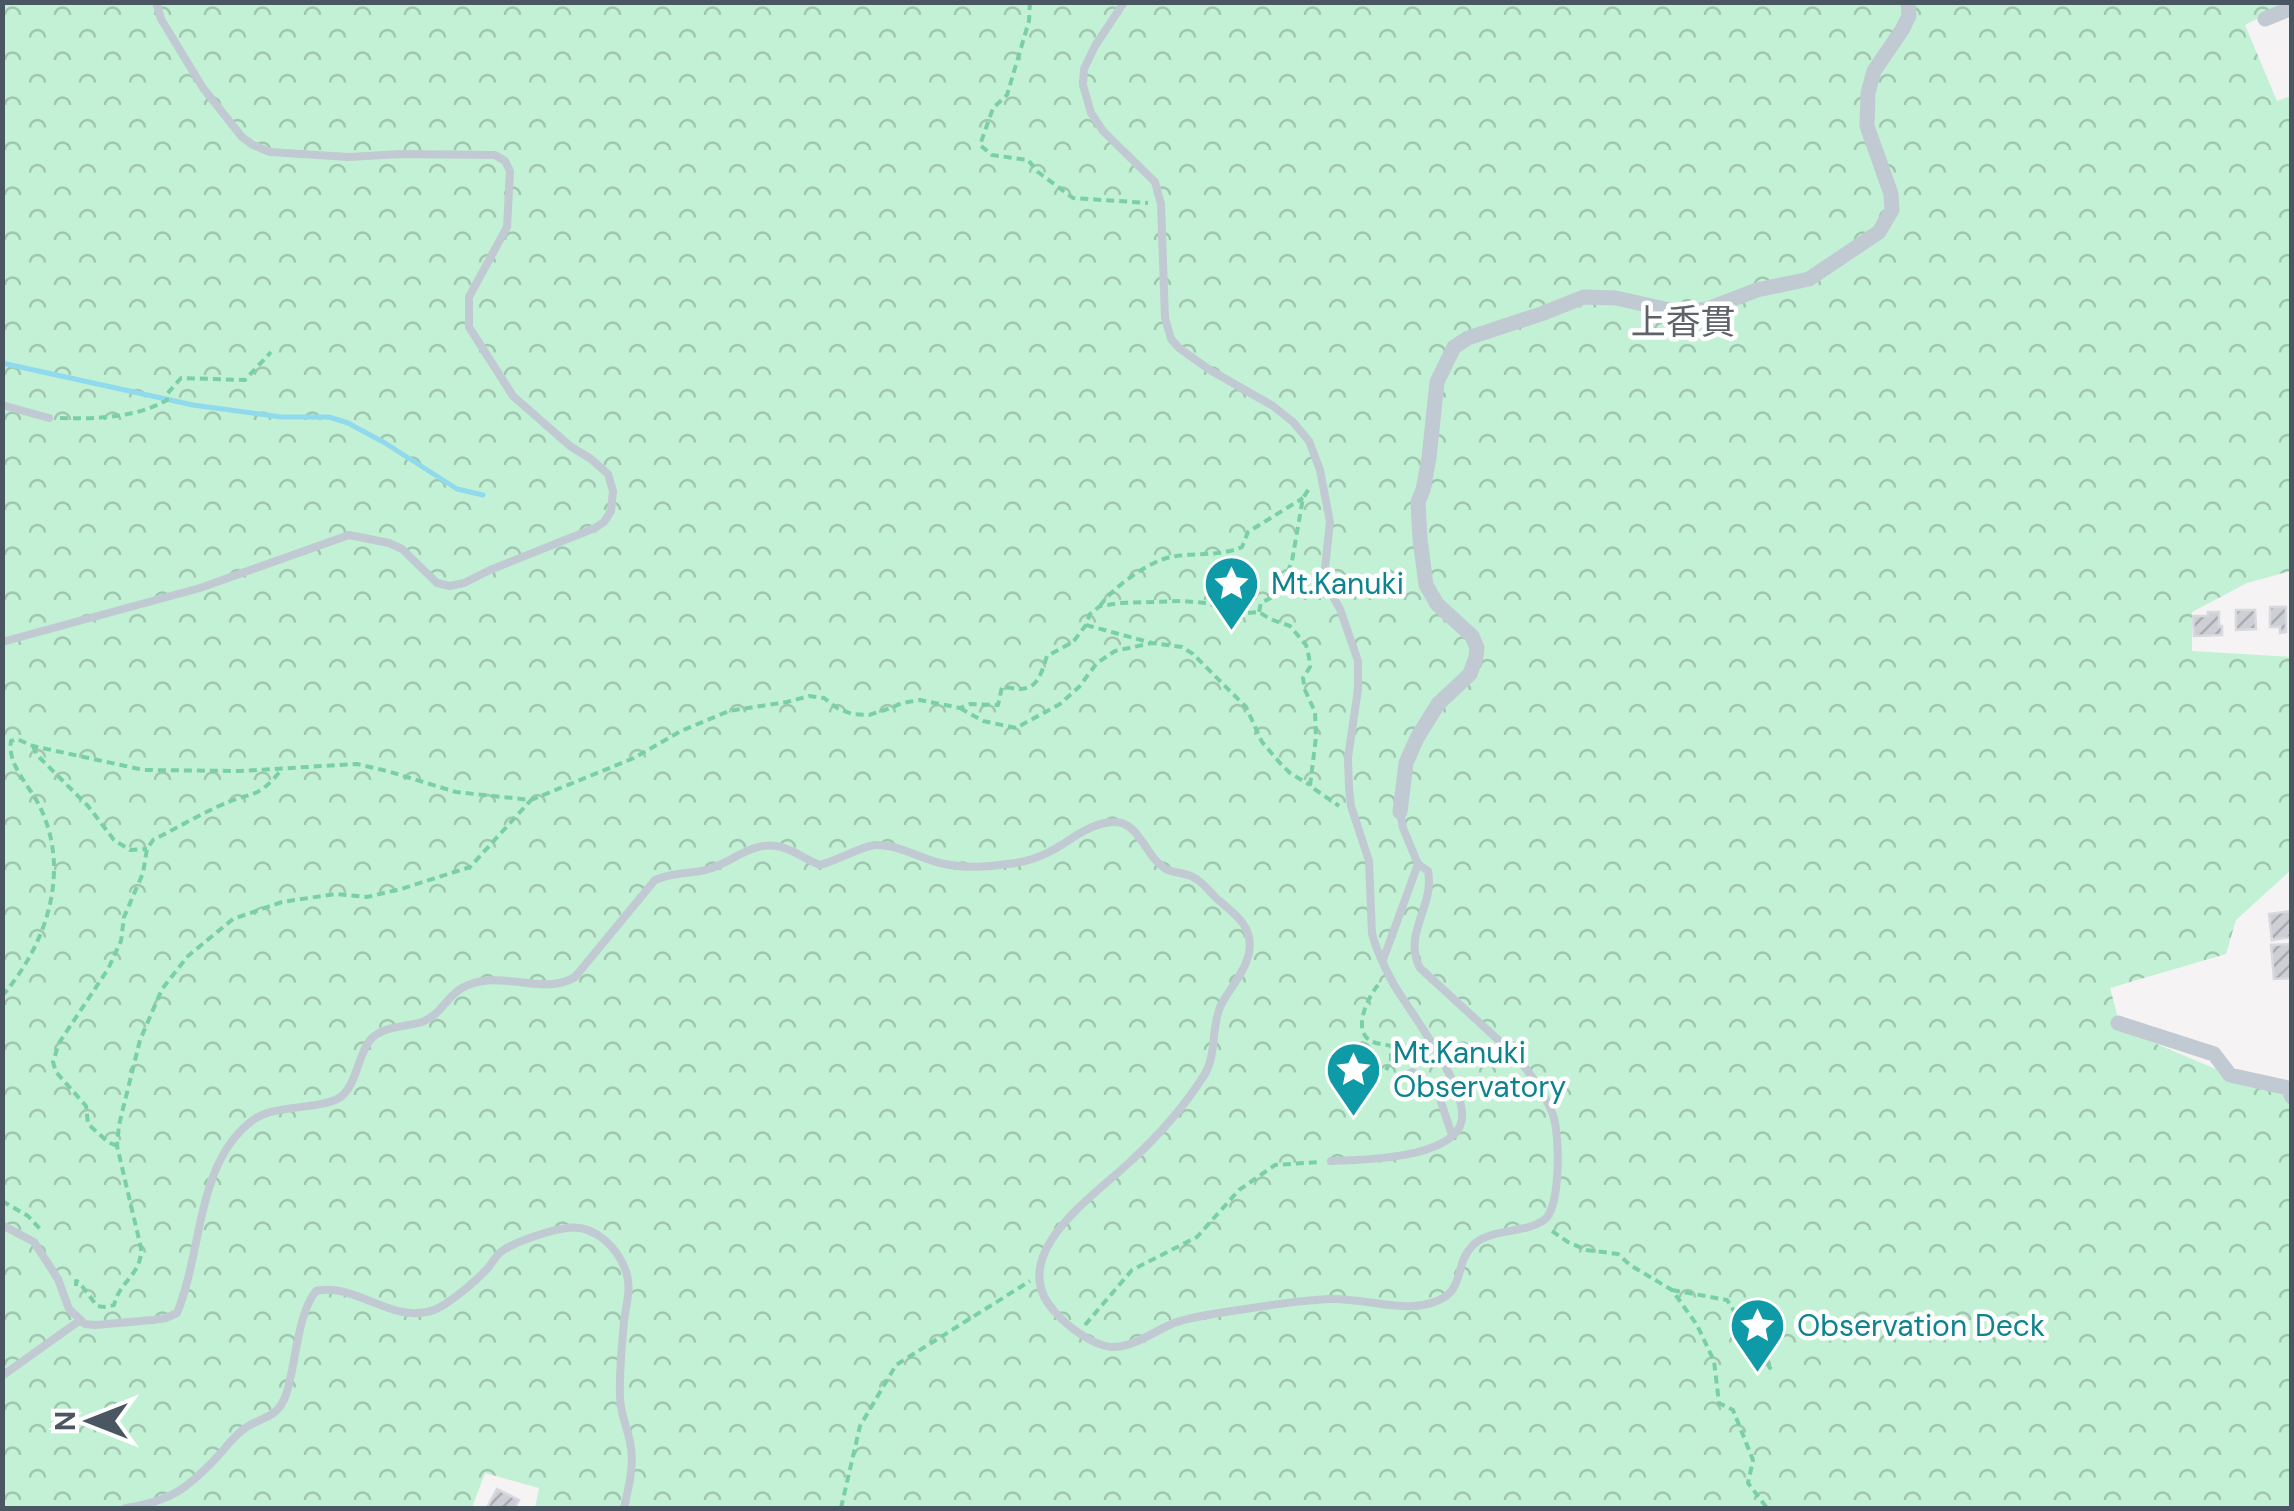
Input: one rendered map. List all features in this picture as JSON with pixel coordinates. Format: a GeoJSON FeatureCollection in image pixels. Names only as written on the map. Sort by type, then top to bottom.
{"type":"FeatureCollection","features":[{"type":"Feature","properties":{"kind":"street"},"geometry":{"type":"LineString","coordinates":[[1400,812],[1406,763],[1417,738],[1438,704],[1470,674],[1476,657],[1472,636],[1436,604],[1426,585],[1420,539],[1418,502],[1430,458],[1438,382],[1454,346],[1584,297],[1616,298],[1690,312],[1708,309],[1757,290],[1810,279],[1879,232],[1892,210],[1891,194],[1867,126],[1868,93],[1874,70],[1902,30],[1908,2]]}},
{"type":"Feature","properties":{"kind":"street"},"geometry":{"type":"LineString","coordinates":[[2265,19],[2292,8]]}},
{"type":"Feature","properties":{"kind":"street"},"geometry":{"type":"LineString","coordinates":[[2118,1023],[2214,1054],[2230,1075],[2288,1088],[2292,1098]]}},
{"type":"Feature","properties":{"kind":"lane"},"geometry":{"type":"LineString","coordinates":[[2,642],[200,588],[350,535],[402,549],[437,583],[450,586],[595,528],[611,512],[613,492],[608,474],[513,396],[470,327],[470,298],[507,228],[510,172],[506,161],[495,155],[348,158],[270,152],[253,146],[202,88],[161,19],[156,2]]}},
{"type":"Feature","properties":{"kind":"lane"},"geometry":{"type":"LineString","coordinates":[[1124,2],[1084,69],[1083,85],[1091,113],[1103,131],[1156,182],[1161,204],[1165,318],[1171,338],[1210,370],[1294,422],[1309,441],[1320,470],[1330,522],[1327,586],[1340,609],[1358,661],[1348,758],[1351,806],[1369,861],[1372,933],[1392,982],[1458,1094],[1462,1124],[1438,1144],[1371,1160],[1331,1161]]}},
{"type":"Feature","properties":{"kind":"lane"},"geometry":{"type":"LineString","coordinates":[[2,405],[49,418]]}},
{"type":"Feature","properties":{"kind":"lane"},"geometry":{"type":"LineString","coordinates":[[2,1225],[34,1242],[58,1279],[68,1309],[79,1321],[95,1326],[166,1318],[177,1313],[186,1290],[217,1163],[233,1139],[256,1118],[333,1101],[345,1094],[371,1039],[438,1014],[460,989],[495,978],[531,984],[568,982],[655,880],[672,872],[712,868],[758,846],[773,845],[788,848],[820,866],[873,845],[968,868],[1008,864],[1048,853],[1079,832],[1102,824],[1124,823],[1153,860],[1168,870],[1192,876],[1235,911],[1245,926],[1249,951],[1214,1022],[1214,1050],[1206,1072],[1168,1124],[1081,1204],[1060,1226],[1047,1248],[1039,1276],[1041,1290],[1055,1313],[1078,1332],[1104,1346],[1115,1347],[1175,1323],[1305,1300],[1426,1304],[1450,1293],[1460,1279],[1463,1260],[1477,1242],[1540,1223],[1550,1216],[1557,1142],[1554,1117],[1518,1058],[1420,968],[1414,957],[1413,942],[1430,880],[1428,871],[1418,864],[1400,812]]}},
{"type":"Feature","properties":{"kind":"lane"},"geometry":{"type":"LineString","coordinates":[[1383,960],[1418,864]]}},
{"type":"Feature","properties":{"kind":"lane"},"geometry":{"type":"LineString","coordinates":[[1403,1077],[1412,1072],[1436,1087],[1452,1135]]}},
{"type":"Feature","properties":{"kind":"lane"},"geometry":{"type":"LineString","coordinates":[[126,1508],[154,1504],[176,1495],[245,1428],[280,1409],[306,1307],[316,1291],[343,1291],[401,1312],[435,1310],[488,1267],[500,1252],[549,1232],[581,1227],[597,1234],[615,1250],[628,1276],[620,1397],[632,1452],[624,1508]]}},
{"type":"Feature","properties":{"kind":"lane"},"geometry":{"type":"LineString","coordinates":[[2,1376],[79,1321]]}},
{"type":"Feature","properties":{"kind":"path"},"geometry":{"type":"LineString","coordinates":[[1030,2],[1030,21],[1007,95],[994,108],[980,145],[992,155],[1028,160],[1073,198],[1161,204]]}},
{"type":"Feature","properties":{"kind":"path"},"geometry":{"type":"LineString","coordinates":[[49,418],[95,419],[148,411],[168,400],[166,394],[181,378],[245,380],[271,352]]}},
{"type":"Feature","properties":{"kind":"path"},"geometry":{"type":"LineString","coordinates":[[1259,612],[1262,604],[1282,587],[1292,561],[1303,498],[1320,470]]}},
{"type":"Feature","properties":{"kind":"path"},"geometry":{"type":"LineString","coordinates":[[960,708],[998,704],[1002,688],[1020,689],[1034,684],[1047,656],[1073,642],[1108,594],[1157,562],[1242,547],[1248,532],[1303,498]]}},
{"type":"Feature","properties":{"kind":"path"},"geometry":{"type":"LineString","coordinates":[[1100,606],[1182,600],[1207,603],[1236,614],[1259,612],[1290,626],[1306,645],[1309,657],[1310,666],[1303,678],[1315,712],[1316,737],[1310,786]]}},
{"type":"Feature","properties":{"kind":"path"},"geometry":{"type":"LineString","coordinates":[[1086,624],[1182,647],[1193,654],[1246,708],[1262,742],[1290,773],[1334,804],[1351,806]]}},
{"type":"Feature","properties":{"kind":"path"},"geometry":{"type":"LineString","coordinates":[[77,1290],[76,1281],[98,1306],[114,1305],[119,1290],[140,1266],[141,1248],[117,1146],[124,1097],[140,1040],[162,988],[188,956],[234,919],[282,902],[336,894],[367,896],[401,889],[470,867],[531,800],[634,758],[680,731],[729,711],[809,696],[824,698],[852,714],[869,715],[902,702],[920,700],[960,708],[984,721],[1016,728],[1060,704],[1097,664],[1115,651],[1152,642]]}},
{"type":"Feature","properties":{"kind":"path"},"geometry":{"type":"LineString","coordinates":[[2,996],[20,971],[49,914],[54,888],[49,826],[18,772],[11,741],[144,770],[240,771],[357,764],[456,792],[531,800]]}},
{"type":"Feature","properties":{"kind":"path"},"geometry":{"type":"LineString","coordinates":[[33,746],[114,840],[130,850],[147,849]]}},
{"type":"Feature","properties":{"kind":"path"},"geometry":{"type":"LineString","coordinates":[[117,1146],[88,1124],[86,1106],[56,1072],[53,1062],[59,1043],[108,969],[121,941],[124,917],[147,849],[154,840],[225,803],[256,794],[282,768]]}},
{"type":"Feature","properties":{"kind":"path"},"geometry":{"type":"LineString","coordinates":[[1386,1070],[1392,1062],[1391,1046],[1366,1037],[1363,1022],[1368,997],[1379,984],[1392,982]]}},
{"type":"Feature","properties":{"kind":"path"},"geometry":{"type":"LineString","coordinates":[[1078,1332],[1132,1270],[1197,1236],[1239,1190],[1263,1173],[1276,1165],[1331,1161]]}},
{"type":"Feature","properties":{"kind":"path"},"geometry":{"type":"LineString","coordinates":[[1540,1223],[1586,1250],[1618,1254],[1672,1290],[1727,1300],[1772,1371]]}},
{"type":"Feature","properties":{"kind":"path"},"geometry":{"type":"LineString","coordinates":[[841,1508],[860,1426],[896,1365],[1039,1276]]}},
{"type":"Feature","properties":{"kind":"path"},"geometry":{"type":"LineString","coordinates":[[1672,1290],[1697,1325],[1714,1361],[1719,1403],[1733,1410],[1753,1460],[1748,1483],[1767,1508]]}},
{"type":"Feature","properties":{"kind":"green space"},"geometry":{"type":"Polygon","coordinates":[[[3,3],[2288,3],[2245,25],[2277,101],[2291,96],[2291,571],[2247,583],[2192,612],[2192,651],[2291,657],[2291,870],[2236,920],[2226,954],[2110,988],[2121,1029],[2291,1097],[2291,1508],[535,1508],[539,1488],[485,1473],[472,1508],[3,1508],[3,3]]]}},
{"type":"Feature","properties":{"kind":"building"},"geometry":{"type":"Polygon","coordinates":[[[2270,607],[2286,607],[2286,632],[2270,627],[2270,607]]]}},
{"type":"Feature","properties":{"kind":"building"},"geometry":{"type":"Polygon","coordinates":[[[2236,610],[2255,610],[2256,629],[2236,630],[2236,610]]]}},
{"type":"Feature","properties":{"kind":"building"},"geometry":{"type":"Polygon","coordinates":[[[2208,612],[2219,612],[2222,635],[2194,636],[2193,616],[2208,616],[2208,612]]]}},
{"type":"Feature","properties":{"kind":"building"},"geometry":{"type":"Polygon","coordinates":[[[2292,911],[2292,937],[2272,940],[2269,914],[2292,911]]]}},
{"type":"Feature","properties":{"kind":"building"},"geometry":{"type":"Polygon","coordinates":[[[2292,944],[2292,978],[2274,979],[2271,945],[2292,944]]]}},
{"type":"Feature","properties":{"kind":"building"},"geometry":{"type":"Polygon","coordinates":[[[497,1489],[519,1500],[515,1508],[487,1508],[497,1489]]]}},
{"type":"Feature","properties":{"kind":"waterway"},"geometry":{"type":"LineString","coordinates":[[2,363],[193,405],[281,417],[329,417],[385,443],[457,489],[483,495]]}},
{"type":"Feature","properties":{"kind":"place","name":"Mt.Kanuki"},"geometry":{"type":"Point","coordinates":[1232,632]}},
{"type":"Feature","properties":{"kind":"place","name":"Mt.Kanuki Observatory"},"geometry":{"type":"Point","coordinates":[1354,1118]}},
{"type":"Feature","properties":{"kind":"place","name":"Observation Deck"},"geometry":{"type":"Point","coordinates":[1758,1374]}},
{"type":"Feature","properties":{"kind":"district","name":"上香貫"},"geometry":{"type":"Point","coordinates":[1683,322]}}]}
